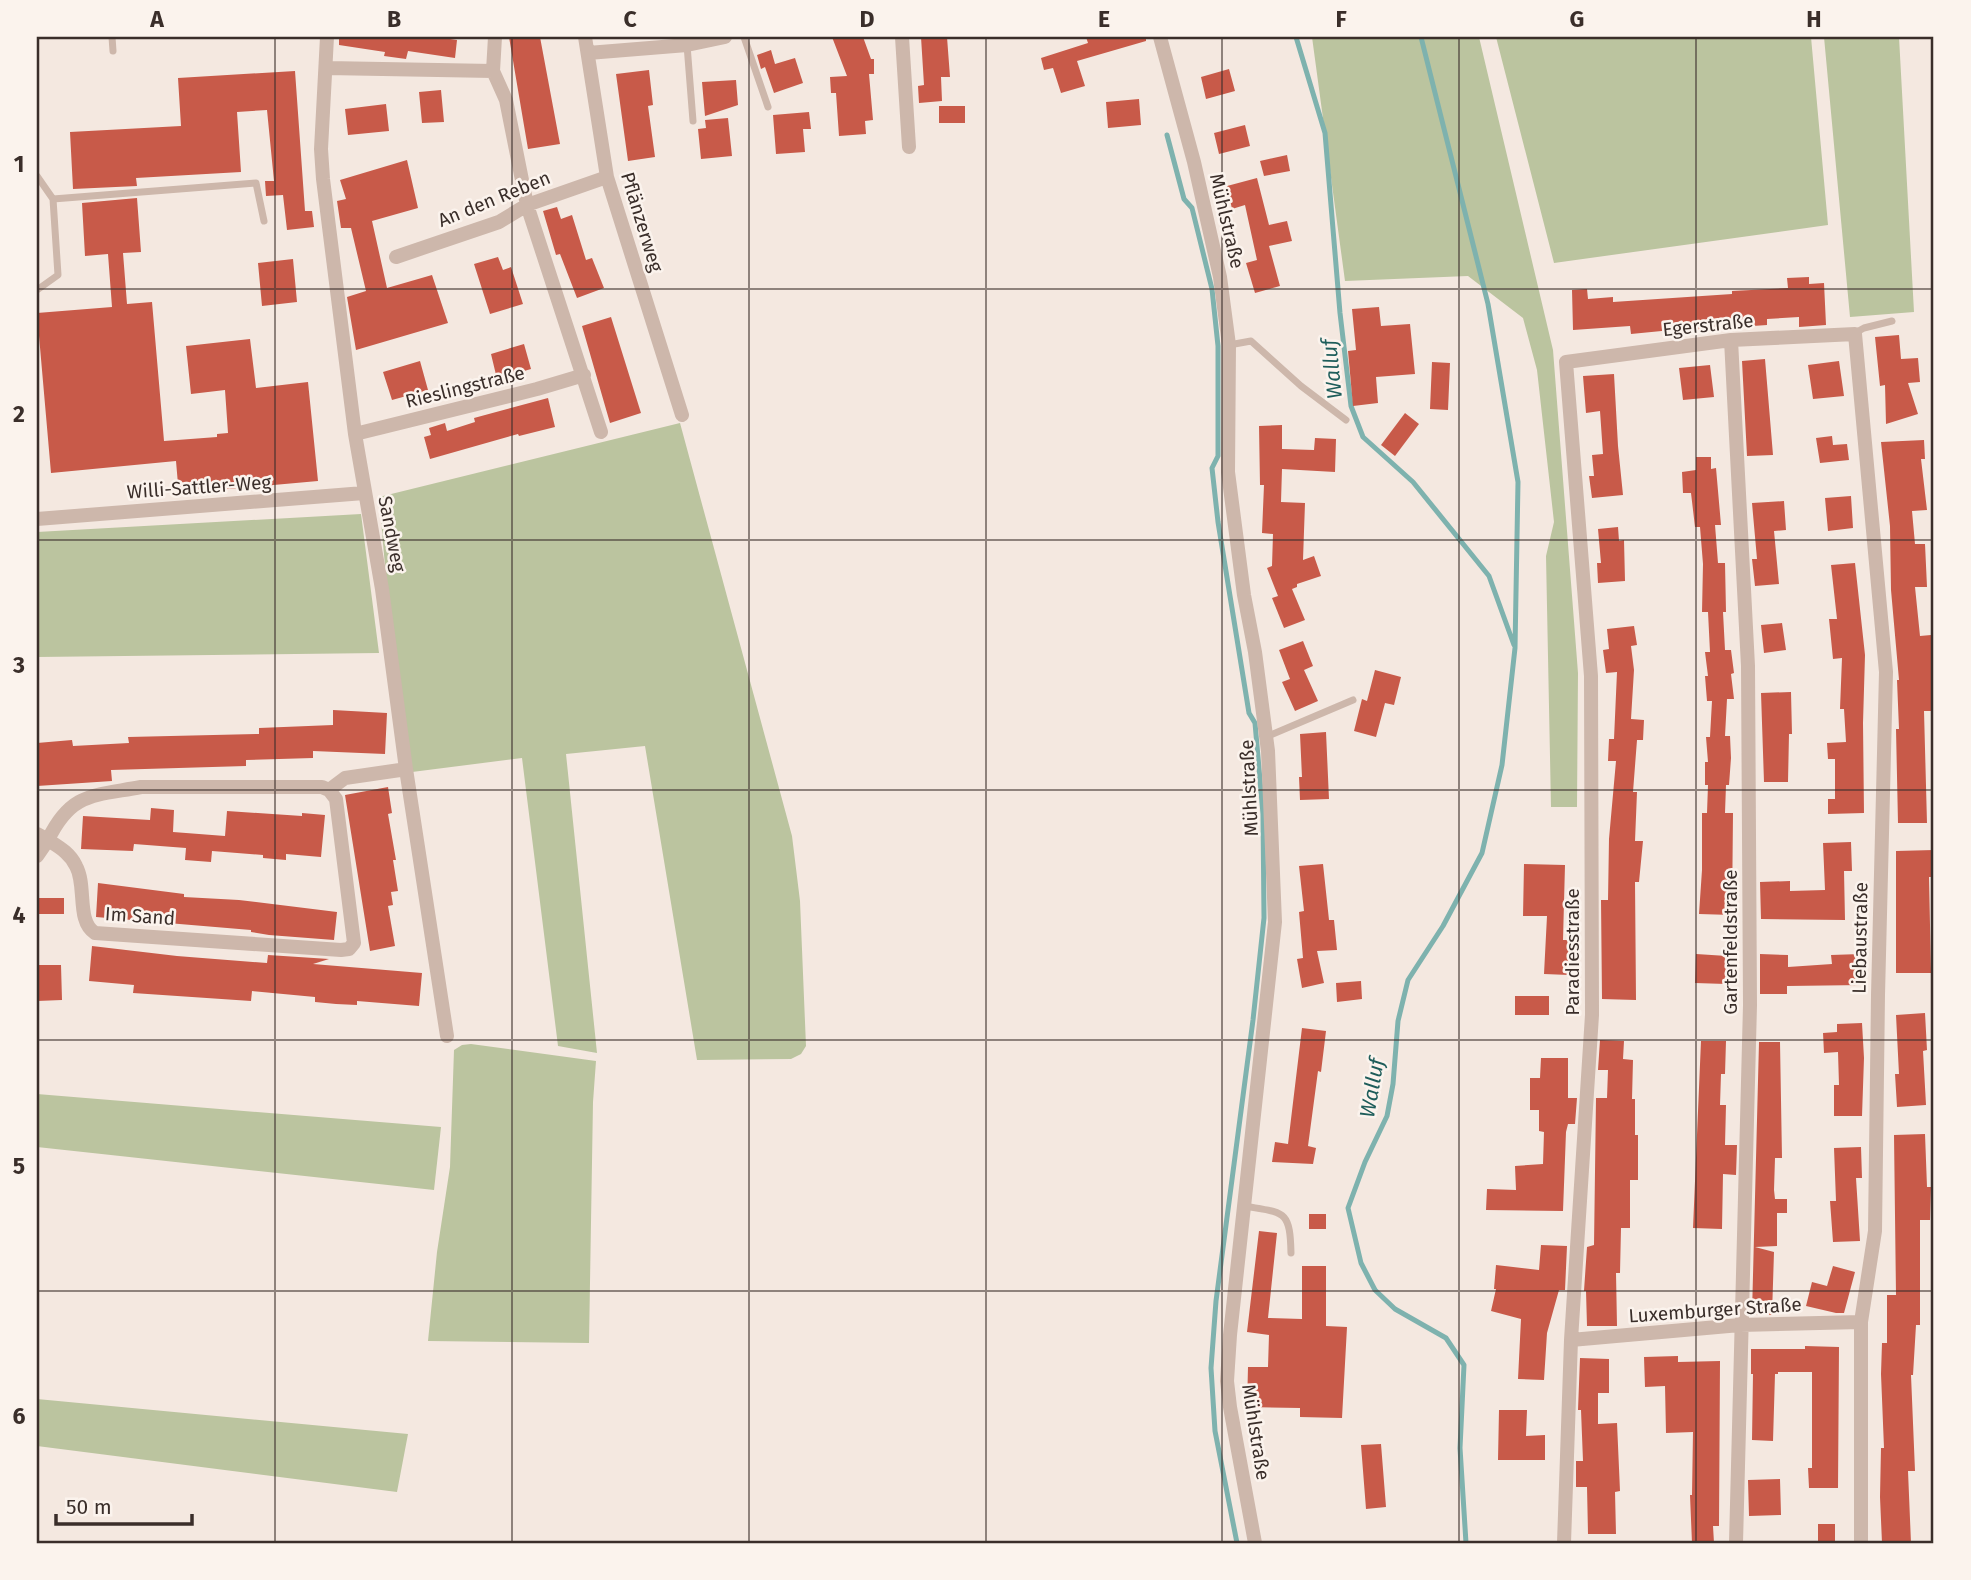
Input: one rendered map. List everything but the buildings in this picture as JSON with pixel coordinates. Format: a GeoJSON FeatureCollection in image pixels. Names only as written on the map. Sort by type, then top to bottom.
{"type":"FeatureCollection","features":[{"type":"Feature","properties":{"kind":"street","name":"Sandweg"},"geometry":{"type":"LineString","coordinates":[[327,37],[321,149],[323,179],[355,434],[382,589],[447,1037]]}},
{"type":"Feature","properties":{"kind":"street"},"geometry":{"type":"LineString","coordinates":[[495,37],[493,71],[506,100],[527,205],[601,432]]}},
{"type":"Feature","properties":{"kind":"street","name":"Pflänzerweg"},"geometry":{"type":"LineString","coordinates":[[585,37],[607,177],[682,415]]}},
{"type":"Feature","properties":{"kind":"street"},"geometry":{"type":"LineString","coordinates":[[588,53],[687,45],[725,37]]}},
{"type":"Feature","properties":{"kind":"street"},"geometry":{"type":"LineString","coordinates":[[902,37],[909,147]]}},
{"type":"Feature","properties":{"kind":"street","name":"Mühlstraße"},"geometry":{"type":"LineString","coordinates":[[1160,37],[1194,162],[1220,277],[1229,345],[1228,472],[1266,737],[1275,922],[1227,1381],[1255,1543]]}},
{"type":"Feature","properties":{"kind":"street"},"geometry":{"type":"LineString","coordinates":[[327,68],[493,71]]}},
{"type":"Feature","properties":{"kind":"street","name":"An den Reben"},"geometry":{"type":"LineString","coordinates":[[396,257],[499,222],[527,205],[607,177]]}},
{"type":"Feature","properties":{"kind":"street","name":"Egerstraße"},"geometry":{"type":"LineString","coordinates":[[1566,362],[1731,341],[1855,334]]}},
{"type":"Feature","properties":{"kind":"street","name":"Liebaustraße"},"geometry":{"type":"LineString","coordinates":[[1855,334],[1886,672],[1875,1231],[1861,1322],[1861,1543]]}},
{"type":"Feature","properties":{"kind":"street","name":"Gartenfeldstraße"},"geometry":{"type":"LineString","coordinates":[[1731,341],[1748,680],[1750,1005],[1740,1325],[1737,1543]]}},
{"type":"Feature","properties":{"kind":"street","name":"Paradiesstraße"},"geometry":{"type":"LineString","coordinates":[[1564,1543],[1571,1340],[1592,1015],[1591,690],[1566,362]]}},
{"type":"Feature","properties":{"kind":"street","name":"Rieslingstraße"},"geometry":{"type":"LineString","coordinates":[[355,434],[537,390],[583,375]]}},
{"type":"Feature","properties":{"kind":"street","name":"Willi-Sattler-Weg"},"geometry":{"type":"LineString","coordinates":[[37,519],[364,494]]}},
{"type":"Feature","properties":{"kind":"street"},"geometry":{"type":"LineString","coordinates":[[37,856],[42,837],[75,802],[87,797],[141,787],[322,787],[329,790],[345,778],[400,770]]}},
{"type":"Feature","properties":{"kind":"street","name":"Im Sand"},"geometry":{"type":"LineString","coordinates":[[42,837],[64,850],[77,867],[82,881],[85,923],[95,933],[349,949],[355,943],[355,934],[336,799],[329,790]]}},
{"type":"Feature","properties":{"kind":"street","name":"Luxemburger Straße"},"geometry":{"type":"LineString","coordinates":[[1571,1340],[1740,1325],[1861,1322]]}},
{"type":"Feature","properties":{"kind":"lane"},"geometry":{"type":"LineString","coordinates":[[113,37],[113,51]]}},
{"type":"Feature","properties":{"kind":"lane"},"geometry":{"type":"LineString","coordinates":[[744,37],[768,107]]}},
{"type":"Feature","properties":{"kind":"lane"},"geometry":{"type":"LineString","coordinates":[[687,45],[693,121]]}},
{"type":"Feature","properties":{"kind":"lane"},"geometry":{"type":"LineString","coordinates":[[37,176],[53,199],[58,275],[37,290]]}},
{"type":"Feature","properties":{"kind":"lane"},"geometry":{"type":"LineString","coordinates":[[53,199],[256,183],[264,221]]}},
{"type":"Feature","properties":{"kind":"lane"},"geometry":{"type":"LineString","coordinates":[[1855,334],[1864,328],[1892,321]]}},
{"type":"Feature","properties":{"kind":"lane"},"geometry":{"type":"LineString","coordinates":[[1229,345],[1251,341],[1301,386],[1346,420]]}},
{"type":"Feature","properties":{"kind":"lane"},"geometry":{"type":"LineString","coordinates":[[1266,737],[1353,700]]}},
{"type":"Feature","properties":{"kind":"lane"},"geometry":{"type":"LineString","coordinates":[[1244,1206],[1281,1213],[1287,1218],[1291,1253]]}},
{"type":"Feature","properties":{"kind":"green space"},"geometry":{"type":"Polygon","coordinates":[[[1312,37],[1479,37],[1553,350],[1578,673],[1577,807],[1551,807],[1546,556],[1554,522],[1537,370],[1523,318],[1468,276],[1345,281],[1312,37]]]}},
{"type":"Feature","properties":{"kind":"green space"},"geometry":{"type":"Polygon","coordinates":[[[1496,37],[1811,37],[1828,225],[1554,263],[1496,37]]]}},
{"type":"Feature","properties":{"kind":"green space"},"geometry":{"type":"Polygon","coordinates":[[[1824,37],[1899,37],[1914,312],[1850,317],[1824,37]]]}},
{"type":"Feature","properties":{"kind":"green space"},"geometry":{"type":"Polygon","coordinates":[[[680,423],[792,836],[800,901],[806,1046],[801,1054],[791,1059],[697,1060],[645,746],[566,754],[597,1053],[558,1046],[522,758],[412,772],[389,612],[379,497],[680,423]]]}},
{"type":"Feature","properties":{"kind":"green space"},"geometry":{"type":"Polygon","coordinates":[[[361,514],[379,653],[37,657],[37,532],[361,514]]]}},
{"type":"Feature","properties":{"kind":"green space"},"geometry":{"type":"Polygon","coordinates":[[[471,1044],[596,1061],[589,1343],[428,1341],[437,1252],[450,1167],[454,1050],[471,1044]]]}},
{"type":"Feature","properties":{"kind":"green space"},"geometry":{"type":"Polygon","coordinates":[[[37,1094],[441,1127],[434,1190],[37,1147],[37,1094]]]}},
{"type":"Feature","properties":{"kind":"green space"},"geometry":{"type":"Polygon","coordinates":[[[37,1399],[408,1434],[397,1492],[37,1446],[37,1399]]]}},
{"type":"Feature","properties":{"kind":"waterway","name":"Walluf"},"geometry":{"type":"LineString","coordinates":[[1296,37],[1325,133],[1340,313],[1351,406],[1363,437],[1413,482],[1489,576],[1514,645]]}},
{"type":"Feature","properties":{"kind":"waterway","name":"Walluf"},"geometry":{"type":"LineString","coordinates":[[1421,37],[1488,304],[1518,482],[1515,648],[1502,765],[1482,853],[1443,926],[1408,980],[1398,1021],[1393,1084],[1387,1116],[1365,1162],[1348,1208],[1361,1263],[1375,1290],[1395,1309],[1446,1338],[1464,1365],[1460,1448],[1466,1543]]}},
{"type":"Feature","properties":{"kind":"waterway"},"geometry":{"type":"LineString","coordinates":[[1167,135],[1184,199],[1192,208],[1212,289],[1218,346],[1218,456],[1212,468],[1218,522],[1249,713],[1255,723],[1263,814],[1264,918],[1216,1301],[1211,1368],[1215,1431],[1237,1543]]}}]}
